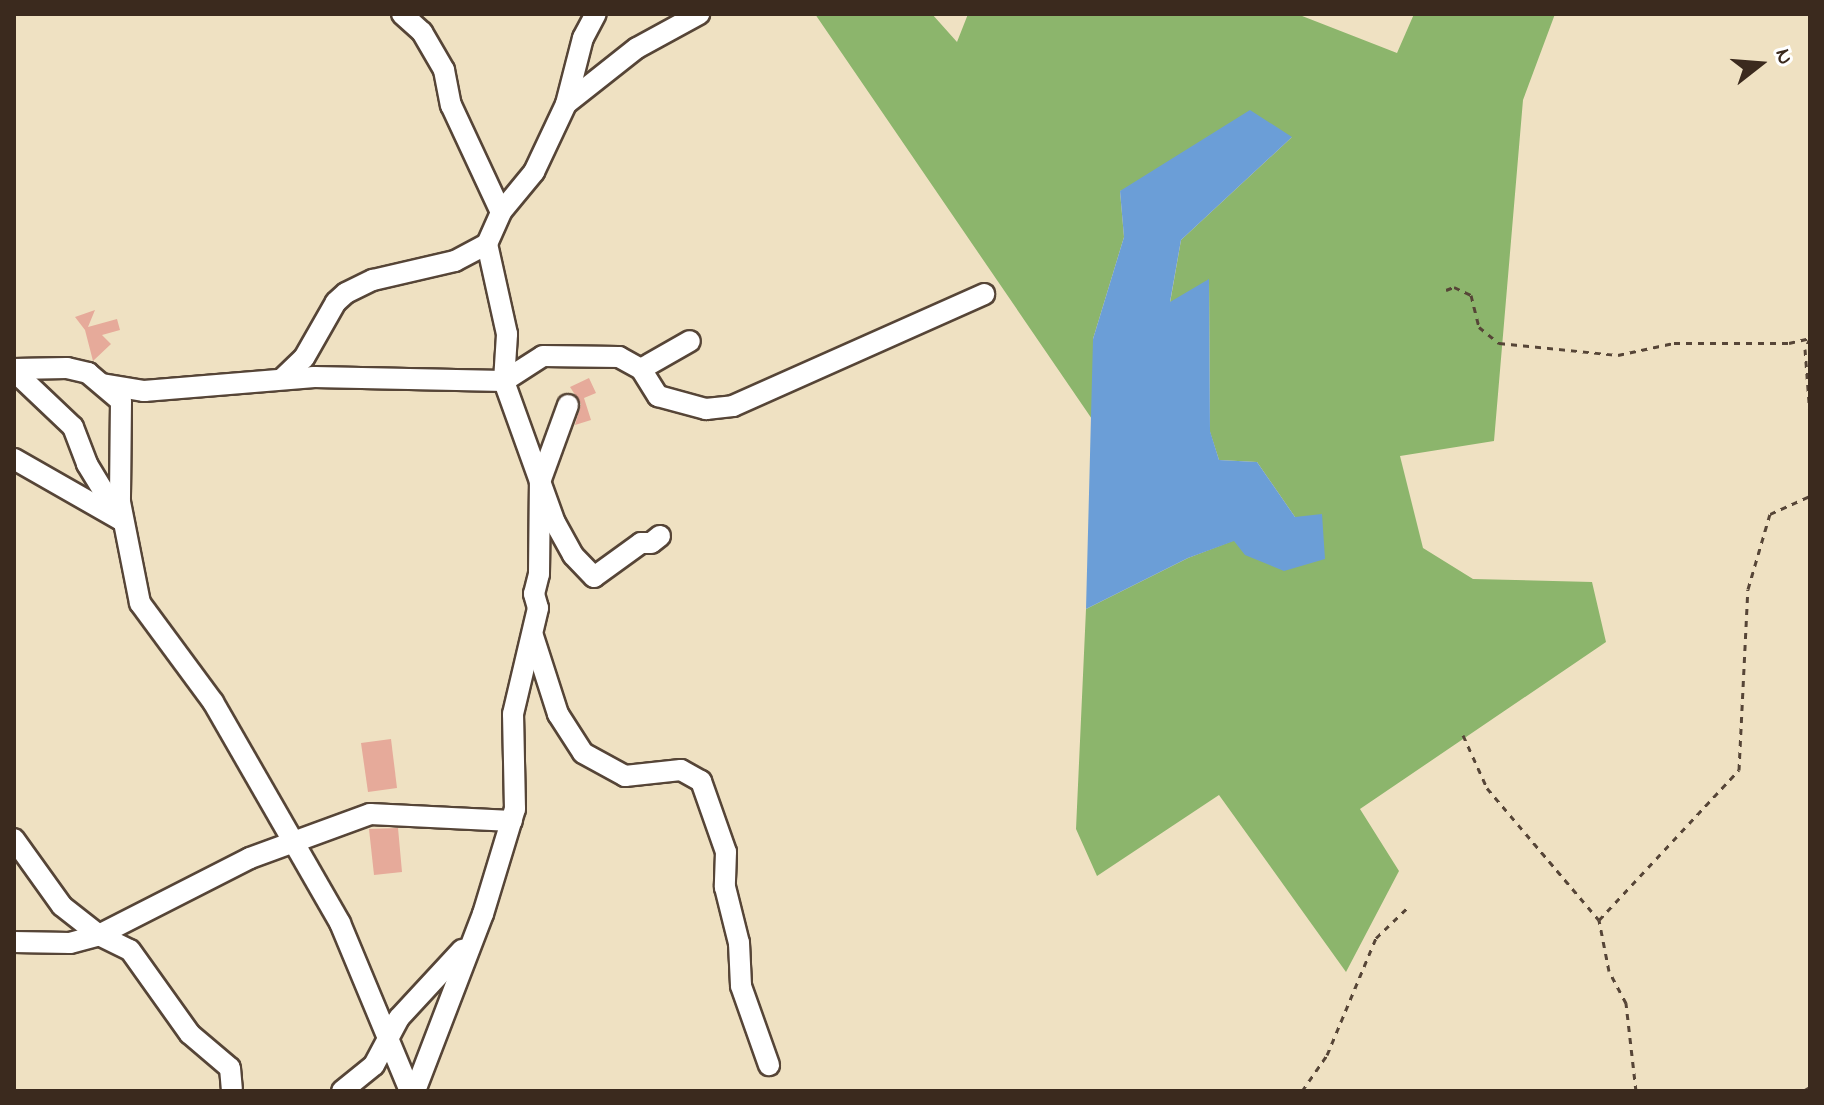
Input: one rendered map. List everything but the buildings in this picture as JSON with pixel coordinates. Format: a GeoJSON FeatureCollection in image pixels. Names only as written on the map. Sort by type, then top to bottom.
{"type":"FeatureCollection","features":[{"type":"Feature","properties":{"kind":"street"},"geometry":{"type":"LineString","coordinates":[[402,14],[422,32],[444,70],[451,105],[501,212]]}},
{"type":"Feature","properties":{"kind":"street"},"geometry":{"type":"LineString","coordinates":[[596,14],[583,38],[566,104],[534,172],[501,212],[487,244],[507,334],[504,381],[540,482],[573,555],[594,577],[660,536]]}},
{"type":"Feature","properties":{"kind":"street"},"geometry":{"type":"LineString","coordinates":[[566,104],[637,48],[699,14]]}},
{"type":"Feature","properties":{"kind":"street"},"geometry":{"type":"LineString","coordinates":[[275,382],[298,366],[346,293],[373,280],[455,261],[487,244]]}},
{"type":"Feature","properties":{"kind":"street"},"geometry":{"type":"LineString","coordinates":[[102,384],[180,391],[314,377],[504,381],[543,356],[619,357],[641,369],[658,396],[706,409],[733,406],[984,294]]}},
{"type":"Feature","properties":{"kind":"street"},"geometry":{"type":"LineString","coordinates":[[641,369],[690,341]]}},
{"type":"Feature","properties":{"kind":"street"},"geometry":{"type":"LineString","coordinates":[[14,370],[67,368],[88,373],[121,401],[121,520],[144,612],[173,643],[213,702],[340,923],[413,1091]]}},
{"type":"Feature","properties":{"kind":"street"},"geometry":{"type":"LineString","coordinates":[[14,370],[73,427],[87,464],[121,520]]}},
{"type":"Feature","properties":{"kind":"street"},"geometry":{"type":"LineString","coordinates":[[413,1091],[512,821],[518,788],[513,714],[538,608],[534,594],[539,574],[540,482],[568,405]]}},
{"type":"Feature","properties":{"kind":"street"},"geometry":{"type":"LineString","coordinates":[[14,459],[121,520]]}},
{"type":"Feature","properties":{"kind":"street"},"geometry":{"type":"LineString","coordinates":[[533,636],[558,714],[583,753],[625,776],[681,770],[701,781],[726,852],[725,887],[739,943],[741,986],[769,1065]]}},
{"type":"Feature","properties":{"kind":"street"},"geometry":{"type":"LineString","coordinates":[[14,942],[70,943],[99,935],[250,858],[296,845],[370,814],[512,821]]}},
{"type":"Feature","properties":{"kind":"street"},"geometry":{"type":"LineString","coordinates":[[14,839],[62,906],[99,935],[130,950],[190,1034],[230,1068],[232,1089]]}},
{"type":"Feature","properties":{"kind":"street"},"geometry":{"type":"LineString","coordinates":[[342,1091],[374,1065],[389,1035],[471,937]]}},
{"type":"Feature","properties":{"kind":"path"},"geometry":{"type":"LineString","coordinates":[[1446,290],[1454,287],[1471,295],[1484,337],[1499,343],[1618,355],[1674,343],[1773,344],[1810,338]]}},
{"type":"Feature","properties":{"kind":"path"},"geometry":{"type":"LineString","coordinates":[[1810,338],[1805,349],[1810,416]]}},
{"type":"Feature","properties":{"kind":"path"},"geometry":{"type":"LineString","coordinates":[[1599,920],[1739,770],[1748,589],[1770,514],[1810,496]]}},
{"type":"Feature","properties":{"kind":"path"},"geometry":{"type":"LineString","coordinates":[[1463,735],[1487,788],[1599,920],[1609,971],[1626,1003],[1636,1091]]}},
{"type":"Feature","properties":{"kind":"path"},"geometry":{"type":"LineString","coordinates":[[1302,1091],[1327,1055],[1376,938],[1406,909]]}},
{"type":"Feature","properties":{"kind":"path"},"geometry":{"type":"LineString","coordinates":[[1803,1091],[1810,1087]]}},
{"type":"Feature","properties":{"kind":"green space"},"geometry":{"type":"Polygon","coordinates":[[[815,14],[932,14],[957,42],[968,14],[1297,14],[1397,53],[1414,14],[1555,14],[1523,100],[1494,441],[1400,456],[1423,548],[1473,579],[1592,582],[1606,642],[1360,809],[1399,871],[1346,972],[1219,795],[1097,876],[1076,829],[1086,609],[1188,558],[1295,517],[1257,462],[1219,460],[1210,432],[1209,280],[1170,303],[1181,240],[1292,137],[1120,191],[1124,237],[1093,339],[1094,422],[815,14]]]}},
{"type":"Feature","properties":{"kind":"water"},"geometry":{"type":"Polygon","coordinates":[[[1250,110],[1292,137],[1181,240],[1170,302],[1209,279],[1210,431],[1219,460],[1257,462],[1295,517],[1322,514],[1325,559],[1284,571],[1245,555],[1234,541],[1188,558],[1086,609],[1093,339],[1124,237],[1120,191],[1250,110]]]}}]}
